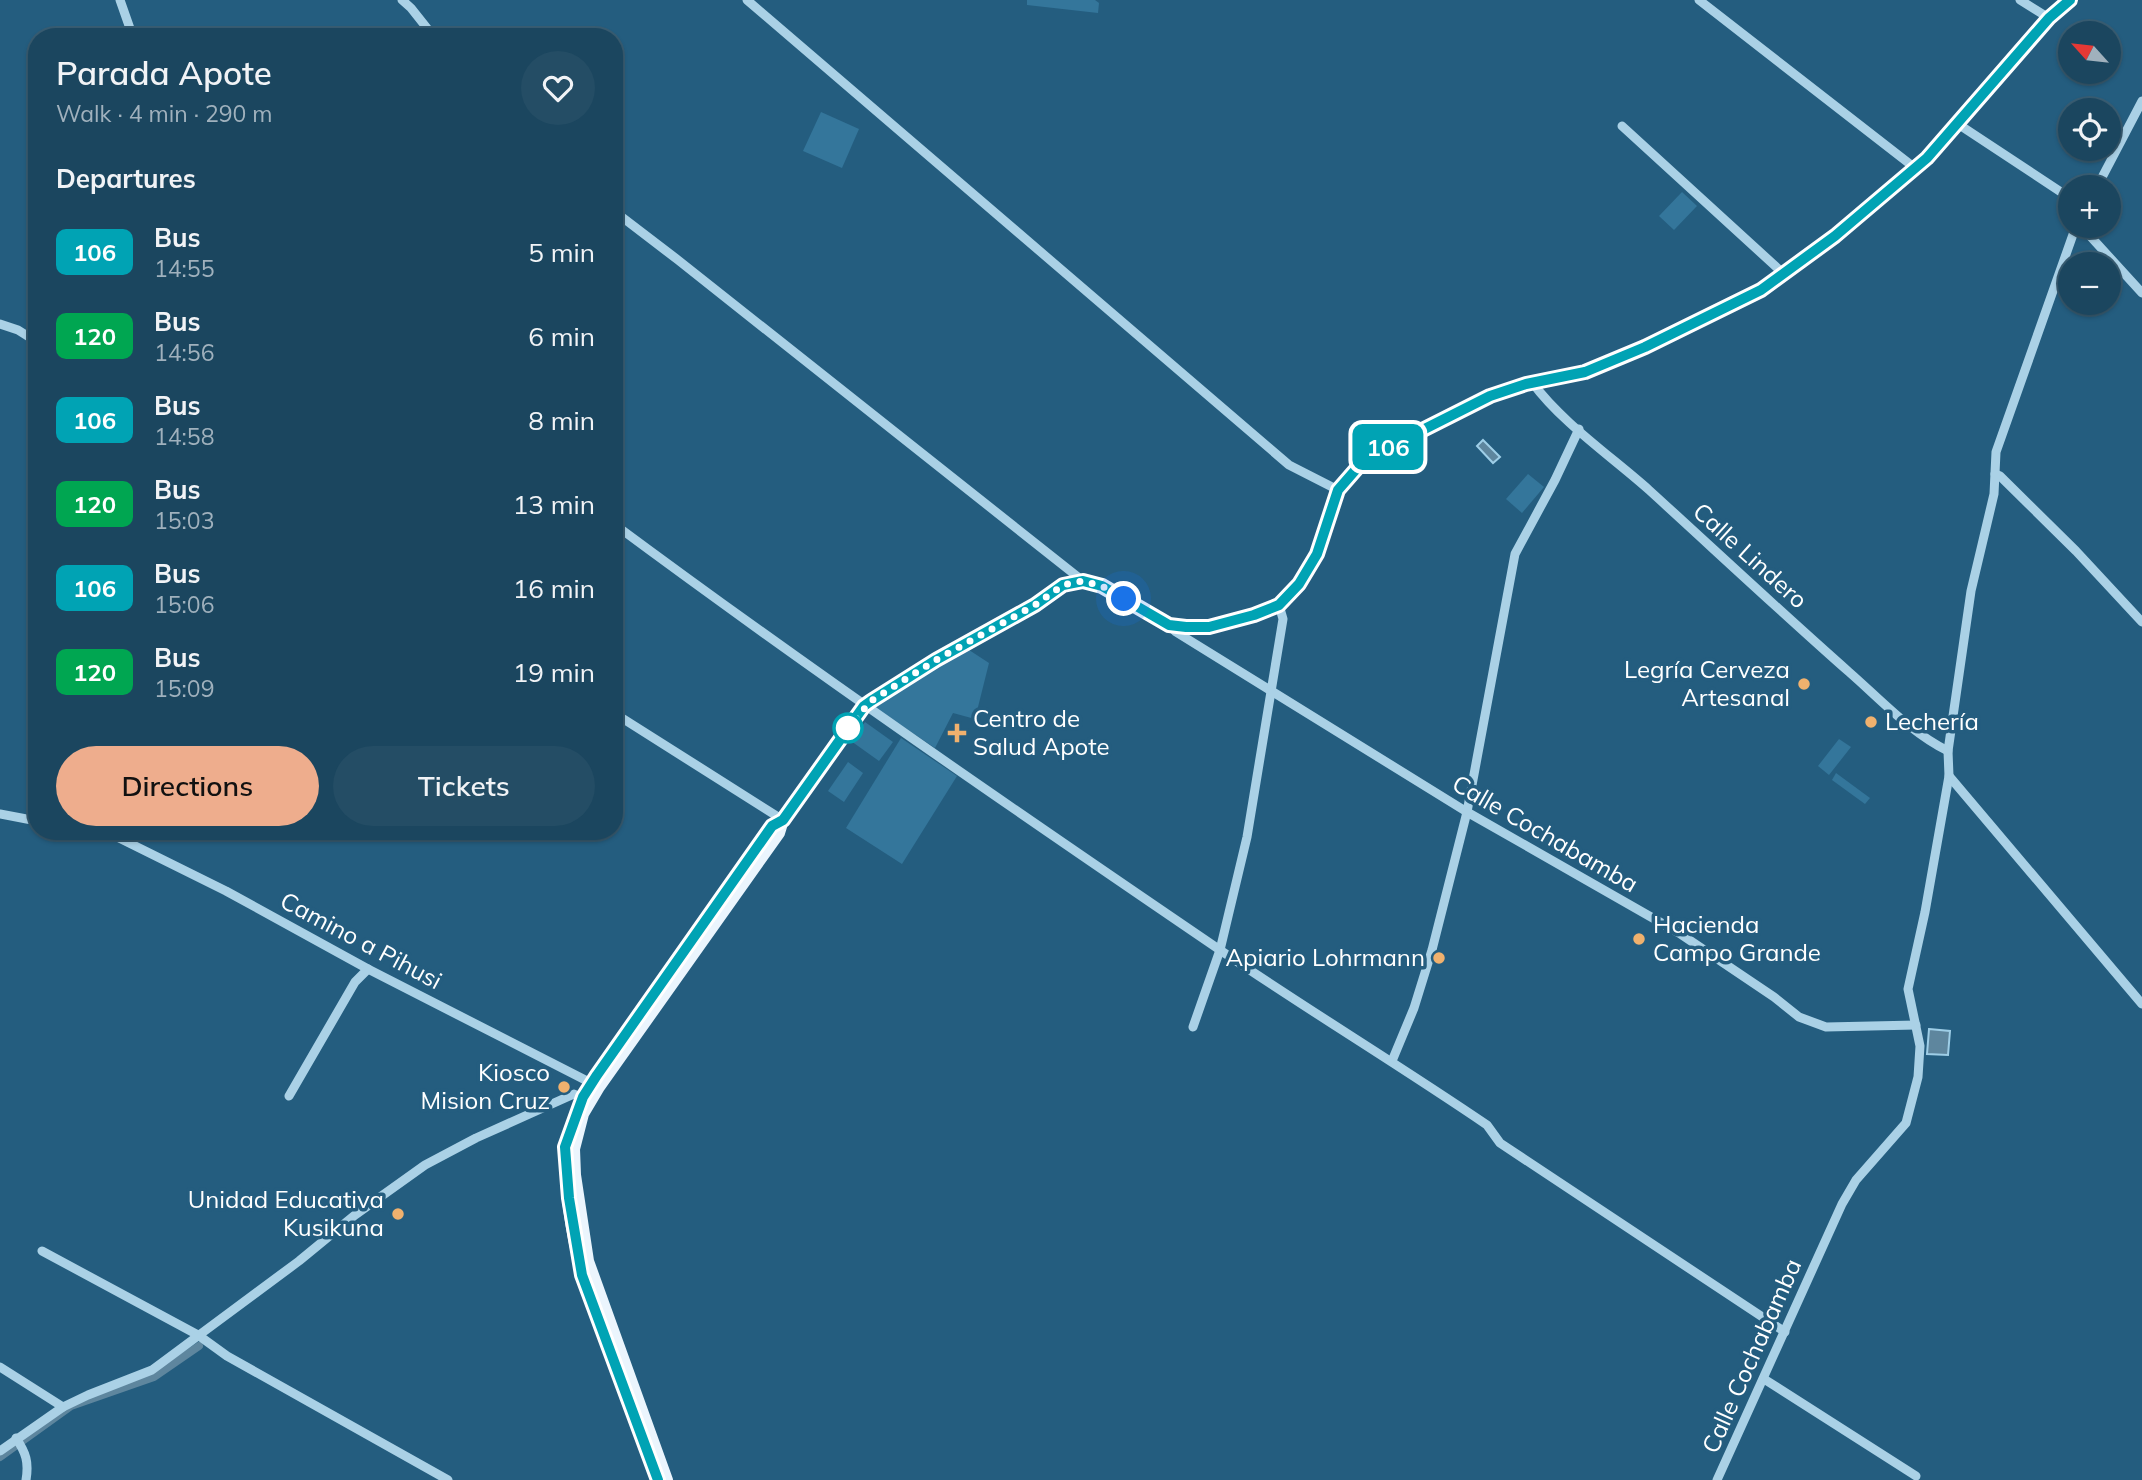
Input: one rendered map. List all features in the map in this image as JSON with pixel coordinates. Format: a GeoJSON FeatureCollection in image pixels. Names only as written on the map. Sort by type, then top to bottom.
{"type":"FeatureCollection","features":[{"type":"Feature","properties":{"kind":"main road"},"geometry":{"type":"LineString","coordinates":[[658,1480],[579,1265],[565,1161],[569,1133],[595,1085],[736,885],[772,826],[783,820],[864,706],[936,660],[1035,605],[1063,585],[1083,581],[1102,586],[1169,625],[1186,627],[1209,627],[1279,605],[1299,584],[1317,554],[1338,490],[1365,459],[1490,396],[1532,382],[1585,372],[1645,347],[1761,290],[1835,236],[1915,168],[1958,124],[2049,18],[2070,0]]}},
{"type":"Feature","properties":{"kind":"main road"},"geometry":{"type":"LineString","coordinates":[[587,1099],[579,1124],[574,1158],[588,1261],[667,1480]]}},
{"type":"Feature","properties":{"kind":"street"},"geometry":{"type":"LineString","coordinates":[[120,0],[130,28]]}},
{"type":"Feature","properties":{"kind":"street"},"geometry":{"type":"LineString","coordinates":[[402,0],[427,28]]}},
{"type":"Feature","properties":{"kind":"street"},"geometry":{"type":"LineString","coordinates":[[747,0],[1289,465],[1338,490]]}},
{"type":"Feature","properties":{"kind":"street"},"geometry":{"type":"LineString","coordinates":[[1699,0],[1915,168]]}},
{"type":"Feature","properties":{"kind":"street"},"geometry":{"type":"LineString","coordinates":[[2020,0],[2049,18]]}},
{"type":"Feature","properties":{"kind":"street"},"geometry":{"type":"LineString","coordinates":[[2103,175],[2142,101]]}},
{"type":"Feature","properties":{"kind":"street"},"geometry":{"type":"LineString","coordinates":[[1958,124],[2058,190]]}},
{"type":"Feature","properties":{"kind":"street"},"geometry":{"type":"LineString","coordinates":[[1622,126],[1784,274]]}},
{"type":"Feature","properties":{"kind":"street"},"geometry":{"type":"LineString","coordinates":[[623,218],[1083,581]]}},
{"type":"Feature","properties":{"kind":"street","name":"Calle Cochabamba"},"geometry":{"type":"LineString","coordinates":[[1717,1480],[1842,1204],[1856,1180],[1906,1123],[1920,1061],[1920,1046],[1908,989],[1925,912],[1949,776],[1948,751],[1971,591],[1994,494],[1996,452],[2075,238]]}},
{"type":"Feature","properties":{"kind":"street"},"geometry":{"type":"LineString","coordinates":[[2090,238],[2142,293]]}},
{"type":"Feature","properties":{"kind":"street"},"geometry":{"type":"LineString","coordinates":[[0,324],[28,334]]}},
{"type":"Feature","properties":{"kind":"street","name":"Calle Lindero"},"geometry":{"type":"LineString","coordinates":[[1532,382],[1578,429],[1912,727],[1948,751]]}},
{"type":"Feature","properties":{"kind":"street"},"geometry":{"type":"LineString","coordinates":[[1392,1061],[1414,1008],[1468,812],[1515,554],[1555,480],[1578,429]]}},
{"type":"Feature","properties":{"kind":"street"},"geometry":{"type":"LineString","coordinates":[[1995,474],[2076,551],[2142,622]]}},
{"type":"Feature","properties":{"kind":"street"},"geometry":{"type":"LineString","coordinates":[[623,531],[864,706],[957,767],[1220,950],[1487,1125],[1500,1143],[1785,1332]]}},
{"type":"Feature","properties":{"kind":"street"},"geometry":{"type":"LineString","coordinates":[[1193,1027],[1220,950],[1247,837],[1283,619],[1279,605]]}},
{"type":"Feature","properties":{"kind":"street","name":"Calle Cochabamba"},"geometry":{"type":"LineString","coordinates":[[1169,625],[1176,632],[1468,812],[1679,933],[1799,1017],[1826,1027],[1916,1025]]}},
{"type":"Feature","properties":{"kind":"street"},"geometry":{"type":"LineString","coordinates":[[623,719],[783,820]]}},
{"type":"Feature","properties":{"kind":"street"},"geometry":{"type":"LineString","coordinates":[[1949,776],[2142,1004]]}},
{"type":"Feature","properties":{"kind":"street"},"geometry":{"type":"LineString","coordinates":[[0,814],[28,819]]}},
{"type":"Feature","properties":{"kind":"street","name":"Camino a Pihusi"},"geometry":{"type":"LineString","coordinates":[[123,840],[226,891],[368,969],[595,1085]]}},
{"type":"Feature","properties":{"kind":"street"},"geometry":{"type":"LineString","coordinates":[[289,1096],[355,982],[368,969]]}},
{"type":"Feature","properties":{"kind":"street"},"geometry":{"type":"LineString","coordinates":[[0,1451],[63,1407],[152,1370],[425,1165],[476,1138],[574,1094],[587,1099]]}},
{"type":"Feature","properties":{"kind":"street"},"geometry":{"type":"LineString","coordinates":[[42,1251],[198,1335],[227,1356],[448,1480]]}},
{"type":"Feature","properties":{"kind":"street"},"geometry":{"type":"LineString","coordinates":[[0,1367],[63,1407]]}},
{"type":"Feature","properties":{"kind":"street"},"geometry":{"type":"LineString","coordinates":[[1764,1378],[1916,1476]]}},
{"type":"Feature","properties":{"kind":"street"},"geometry":{"type":"LineString","coordinates":[[16,1438],[26,1453],[26,1480]]}},
{"type":"Feature","properties":{"kind":"shaded area"},"geometry":{"type":"Polygon","coordinates":[[[1027,0],[1095,0],[1099,3],[1098,13],[1027,5],[1027,0]]]}},
{"type":"Feature","properties":{"kind":"shaded area"},"geometry":{"type":"Polygon","coordinates":[[[821,112],[859,129],[842,168],[803,151],[821,112]]]}},
{"type":"Feature","properties":{"kind":"shaded area"},"geometry":{"type":"Polygon","coordinates":[[[1682,192],[1697,206],[1674,230],[1659,216],[1682,192]]]}},
{"type":"Feature","properties":{"kind":"shaded area"},"geometry":{"type":"Polygon","coordinates":[[[1483,440],[1500,457],[1493,463],[1477,446],[1483,440]]]}},
{"type":"Feature","properties":{"kind":"shaded area"},"geometry":{"type":"Polygon","coordinates":[[[1528,474],[1544,487],[1522,513],[1506,499],[1528,474]]]}},
{"type":"Feature","properties":{"kind":"shaded area"},"geometry":{"type":"Polygon","coordinates":[[[966,648],[989,663],[975,719],[953,713],[935,748],[871,705],[966,648]]]}},
{"type":"Feature","properties":{"kind":"shaded area"},"geometry":{"type":"Polygon","coordinates":[[[865,722],[893,742],[879,761],[851,741],[865,722]]]}},
{"type":"Feature","properties":{"kind":"shaded area"},"geometry":{"type":"Polygon","coordinates":[[[901,738],[957,776],[902,864],[846,828],[901,738]]]}},
{"type":"Feature","properties":{"kind":"shaded area"},"geometry":{"type":"Polygon","coordinates":[[[1839,739],[1851,747],[1829,775],[1818,766],[1839,739]]]}},
{"type":"Feature","properties":{"kind":"shaded area"},"geometry":{"type":"Polygon","coordinates":[[[848,762],[863,773],[844,802],[828,791],[848,762]]]}},
{"type":"Feature","properties":{"kind":"shaded area"},"geometry":{"type":"Polygon","coordinates":[[[1836,773],[1870,798],[1865,804],[1832,780],[1836,773]]]}},
{"type":"Feature","properties":{"kind":"shaded area"},"geometry":{"type":"Polygon","coordinates":[[[1929,1029],[1950,1031],[1948,1055],[1927,1054],[1929,1029]]]}},
{"type":"Feature","properties":{"kind":"waterway"},"geometry":{"type":"LineString","coordinates":[[0,1457],[71,1406],[154,1377],[199,1346]]}},
{"type":"Feature","properties":{"kind":"bus line","name":"106"},"geometry":{"type":"LineString","coordinates":[[658,1480],[579,1265],[566,1175],[565,1147],[583,1097],[597,1075],[772,826],[783,820],[864,706],[936,660],[1071,582],[1083,581],[1102,586],[1169,625],[1186,627],[1209,627],[1279,605],[1299,584],[1317,554],[1338,490],[1365,459],[1490,396],[1526,384],[1585,372],[1645,347],[1761,290],[1835,236],[1927,158],[2049,18],[2070,0]]}},
{"type":"Feature","properties":{"kind":"place","name":"Legría Cerveza Artesanal"},"geometry":{"type":"Point","coordinates":[1804,684]}},
{"type":"Feature","properties":{"kind":"place","name":"Lechería"},"geometry":{"type":"Point","coordinates":[1871,722]}},
{"type":"Feature","properties":{"kind":"place","name":"Centro de Salud Apote"},"geometry":{"type":"Point","coordinates":[957,733]}},
{"type":"Feature","properties":{"kind":"place","name":"Hacienda Campo Grande"},"geometry":{"type":"Point","coordinates":[1639,939]}},
{"type":"Feature","properties":{"kind":"place","name":"Apiario Lohrmann"},"geometry":{"type":"Point","coordinates":[1439,958]}},
{"type":"Feature","properties":{"kind":"place","name":"Kiosco Mision Cruz"},"geometry":{"type":"Point","coordinates":[564,1087]}},
{"type":"Feature","properties":{"kind":"place","name":"Unidad Educativa Kusikuna"},"geometry":{"type":"Point","coordinates":[398,1214]}},
{"type":"Feature","properties":{"kind":"route"},"geometry":{"type":"LineString","coordinates":[[848,728],[871,701],[936,660],[1035,605],[1063,585],[1083,581],[1102,586],[1124,599]]}}]}
